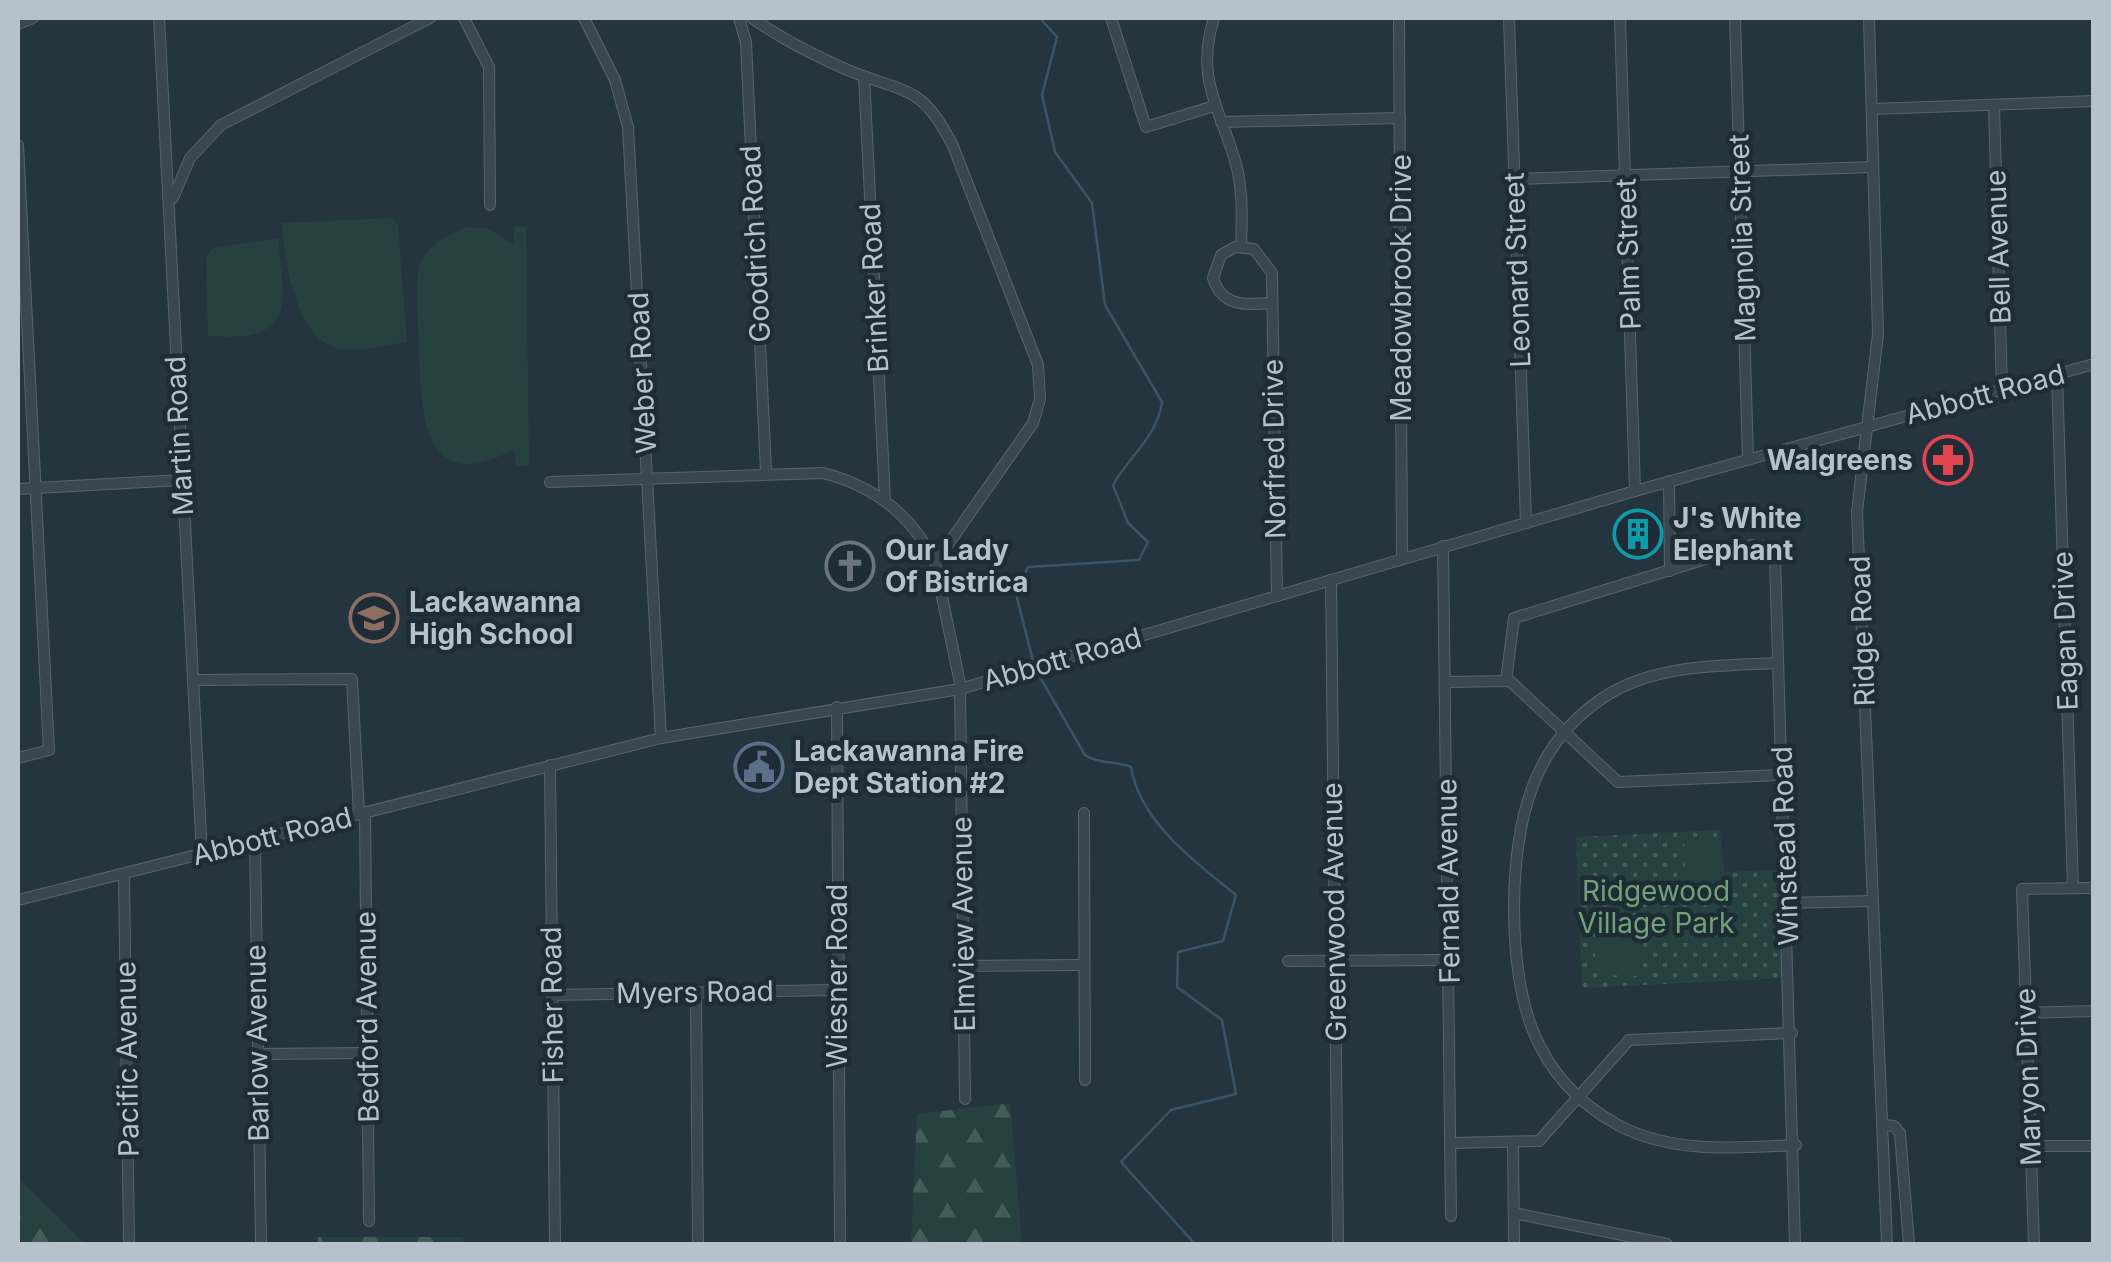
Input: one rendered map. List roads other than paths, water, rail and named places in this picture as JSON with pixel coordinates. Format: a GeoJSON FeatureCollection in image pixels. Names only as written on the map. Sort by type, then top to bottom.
{"type":"FeatureCollection","features":[{"type":"Feature","properties":{"kind":"street"},"geometry":{"type":"LineString","coordinates":[[18,24],[33,18]]}},
{"type":"Feature","properties":{"kind":"street","name":"Martin Road"},"geometry":{"type":"LineString","coordinates":[[159,18],[202,854]]}},
{"type":"Feature","properties":{"kind":"street"},"geometry":{"type":"LineString","coordinates":[[170,208],[190,158],[222,125],[430,18]]}},
{"type":"Feature","properties":{"kind":"street"},"geometry":{"type":"LineString","coordinates":[[464,18],[489,66],[490,205]]}},
{"type":"Feature","properties":{"kind":"street","name":"Weber Road"},"geometry":{"type":"LineString","coordinates":[[584,18],[615,80],[628,127],[661,738]]}},
{"type":"Feature","properties":{"kind":"street","name":"Goodrich Road"},"geometry":{"type":"LineString","coordinates":[[739,18],[746,42],[766,472]]}},
{"type":"Feature","properties":{"kind":"street"},"geometry":{"type":"LineString","coordinates":[[550,482],[823,473],[859,484],[885,499],[911,525],[934,562],[1033,423],[1040,399],[1038,365],[942,126],[902,87],[864,76],[784,39],[752,18]]}},
{"type":"Feature","properties":{"kind":"street"},"geometry":{"type":"LineString","coordinates":[[1111,18],[1146,126],[1214,106]]}},
{"type":"Feature","properties":{"kind":"street"},"geometry":{"type":"LineString","coordinates":[[1214,18],[1206,68],[1241,189],[1242,246],[1220,255],[1213,270],[1215,285],[1234,303],[1271,303]]}},
{"type":"Feature","properties":{"kind":"street","name":"Meadowbrook Drive"},"geometry":{"type":"LineString","coordinates":[[1399,18],[1402,559]]}},
{"type":"Feature","properties":{"kind":"street","name":"Leonard Street"},"geometry":{"type":"LineString","coordinates":[[1509,18],[1526,523]]}},
{"type":"Feature","properties":{"kind":"street","name":"Palm Street"},"geometry":{"type":"LineString","coordinates":[[1620,18],[1635,491]]}},
{"type":"Feature","properties":{"kind":"street","name":"Magnolia Street"},"geometry":{"type":"LineString","coordinates":[[1735,18],[1748,460]]}},
{"type":"Feature","properties":{"kind":"street","name":"Ridge Road"},"geometry":{"type":"LineString","coordinates":[[1869,18],[1878,334],[1857,512],[1887,1244]]}},
{"type":"Feature","properties":{"kind":"street","name":"Brinker Road"},"geometry":{"type":"LineString","coordinates":[[864,76],[885,499]]}},
{"type":"Feature","properties":{"kind":"street"},"geometry":{"type":"LineString","coordinates":[[1872,108],[2094,101]]}},
{"type":"Feature","properties":{"kind":"street","name":"Bell Avenue"},"geometry":{"type":"LineString","coordinates":[[1994,105],[2002,390]]}},
{"type":"Feature","properties":{"kind":"street"},"geometry":{"type":"LineString","coordinates":[[1220,122],[1400,118]]}},
{"type":"Feature","properties":{"kind":"street"},"geometry":{"type":"LineString","coordinates":[[18,145],[50,750],[18,758]]}},
{"type":"Feature","properties":{"kind":"street"},"geometry":{"type":"LineString","coordinates":[[1514,178],[1873,167]]}},
{"type":"Feature","properties":{"kind":"street","name":"Norfred Drive"},"geometry":{"type":"LineString","coordinates":[[1242,246],[1260,252],[1270,266],[1277,596]]}},
{"type":"Feature","properties":{"kind":"street","name":"Abbott Road"},"geometry":{"type":"LineString","coordinates":[[18,900],[661,738],[960,689],[1443,546],[2094,364]]}},
{"type":"Feature","properties":{"kind":"street","name":"Eagan Drive"},"geometry":{"type":"LineString","coordinates":[[2057,374],[2073,888]]}},
{"type":"Feature","properties":{"kind":"street"},"geometry":{"type":"LineString","coordinates":[[18,489],[181,480]]}},
{"type":"Feature","properties":{"kind":"street"},"geometry":{"type":"LineString","coordinates":[[1506,682],[1514,618],[1672,570],[1670,482]]}},
{"type":"Feature","properties":{"kind":"street","name":"Winstead Road"},"geometry":{"type":"LineString","coordinates":[[1672,570],[1752,545],[1767,546],[1776,564],[1796,1244]]}},
{"type":"Feature","properties":{"kind":"street","name":"Fernald Avenue"},"geometry":{"type":"LineString","coordinates":[[1443,546],[1451,1216]]}},
{"type":"Feature","properties":{"kind":"street","name":"Elmview Avenue"},"geometry":{"type":"LineString","coordinates":[[934,562],[960,689],[965,1099]]}},
{"type":"Feature","properties":{"kind":"street","name":"Greenwood Avenue"},"geometry":{"type":"LineString","coordinates":[[1330,580],[1338,1244]]}},
{"type":"Feature","properties":{"kind":"street"},"geometry":{"type":"LineString","coordinates":[[1778,664],[1702,667],[1637,681],[1607,695],[1565,731],[1536,775],[1518,828],[1514,965],[1536,1040],[1579,1095],[1618,1124],[1673,1144],[1715,1148],[1796,1145]]}},
{"type":"Feature","properties":{"kind":"street","name":"Bedford Avenue"},"geometry":{"type":"LineString","coordinates":[[193,680],[352,680],[362,814],[370,1221]]}},
{"type":"Feature","properties":{"kind":"street"},"geometry":{"type":"LineString","coordinates":[[1445,682],[1506,682],[1618,782],[1782,776]]}},
{"type":"Feature","properties":{"kind":"street","name":"Wiesner Road"},"geometry":{"type":"LineString","coordinates":[[836,707],[840,1244]]}},
{"type":"Feature","properties":{"kind":"street","name":"Fisher Road"},"geometry":{"type":"LineString","coordinates":[[550,766],[555,1244]]}},
{"type":"Feature","properties":{"kind":"street"},"geometry":{"type":"LineString","coordinates":[[1084,814],[1085,1080]]}},
{"type":"Feature","properties":{"kind":"street","name":"Barlow Avenue"},"geometry":{"type":"LineString","coordinates":[[255,841],[261,1244]]}},
{"type":"Feature","properties":{"kind":"street","name":"Pacific Avenue"},"geometry":{"type":"LineString","coordinates":[[124,874],[129,1244]]}},
{"type":"Feature","properties":{"kind":"street"},"geometry":{"type":"LineString","coordinates":[[2073,888],[2094,888]]}},
{"type":"Feature","properties":{"kind":"street","name":"Maryon Drive"},"geometry":{"type":"LineString","coordinates":[[2034,1244],[2022,890],[2073,888]]}},
{"type":"Feature","properties":{"kind":"street"},"geometry":{"type":"LineString","coordinates":[[1787,903],[1872,901]]}},
{"type":"Feature","properties":{"kind":"street"},"geometry":{"type":"LineString","coordinates":[[1288,961],[1449,960]]}},
{"type":"Feature","properties":{"kind":"street"},"geometry":{"type":"LineString","coordinates":[[963,966],[1084,965]]}},
{"type":"Feature","properties":{"kind":"street","name":"Myers Road"},"geometry":{"type":"LineString","coordinates":[[552,995],[837,990]]}},
{"type":"Feature","properties":{"kind":"street"},"geometry":{"type":"LineString","coordinates":[[696,992],[698,1244]]}},
{"type":"Feature","properties":{"kind":"street"},"geometry":{"type":"LineString","coordinates":[[2026,1013],[2094,1011]]}},
{"type":"Feature","properties":{"kind":"street"},"geometry":{"type":"LineString","coordinates":[[1452,1144],[1539,1141],[1628,1040],[1792,1033]]}},
{"type":"Feature","properties":{"kind":"street"},"geometry":{"type":"LineString","coordinates":[[257,1054],[368,1053]]}},
{"type":"Feature","properties":{"kind":"street"},"geometry":{"type":"LineString","coordinates":[[1883,1125],[1894,1126],[1900,1133],[1909,1244]]}},
{"type":"Feature","properties":{"kind":"street"},"geometry":{"type":"LineString","coordinates":[[1513,1142],[1514,1244]]}},
{"type":"Feature","properties":{"kind":"street"},"geometry":{"type":"LineString","coordinates":[[2031,1146],[2094,1146]]}},
{"type":"Feature","properties":{"kind":"street"},"geometry":{"type":"LineString","coordinates":[[1514,1214],[1667,1244]]}},
{"type":"Feature","properties":{"kind":"waterway"},"geometry":{"type":"LineString","coordinates":[[1034,665],[1016,594],[1028,567],[1139,560],[1148,542],[1128,523],[1113,485],[1155,426],[1162,402],[1105,305],[1092,203],[1055,152],[1042,95],[1057,37],[1040,18]]}},
{"type":"Feature","properties":{"kind":"waterway"},"geometry":{"type":"LineString","coordinates":[[1037,672],[1085,755],[1131,767],[1136,787],[1157,823],[1236,895],[1223,941],[1178,952],[1177,987],[1222,1020],[1236,1094],[1171,1110],[1121,1162],[1195,1244]]}},
{"type":"Feature","properties":{"kind":"place","name":"Walgreens"},"geometry":{"type":"Point","coordinates":[1948,460]}},
{"type":"Feature","properties":{"kind":"place","name":"J's White Elephant"},"geometry":{"type":"Point","coordinates":[1638,534]}},
{"type":"Feature","properties":{"kind":"place","name":"Our Lady Of Bistrica"},"geometry":{"type":"Point","coordinates":[850,566]}},
{"type":"Feature","properties":{"kind":"place","name":"Lackawanna High School"},"geometry":{"type":"Point","coordinates":[374,618]}},
{"type":"Feature","properties":{"kind":"place","name":"Lackawanna Fire Dept Station #2"},"geometry":{"type":"Point","coordinates":[759,767]}},
{"type":"Feature","properties":{"kind":"park label","name":"Ridgewood Village Park"},"geometry":{"type":"Point","coordinates":[1656,907]}}]}
